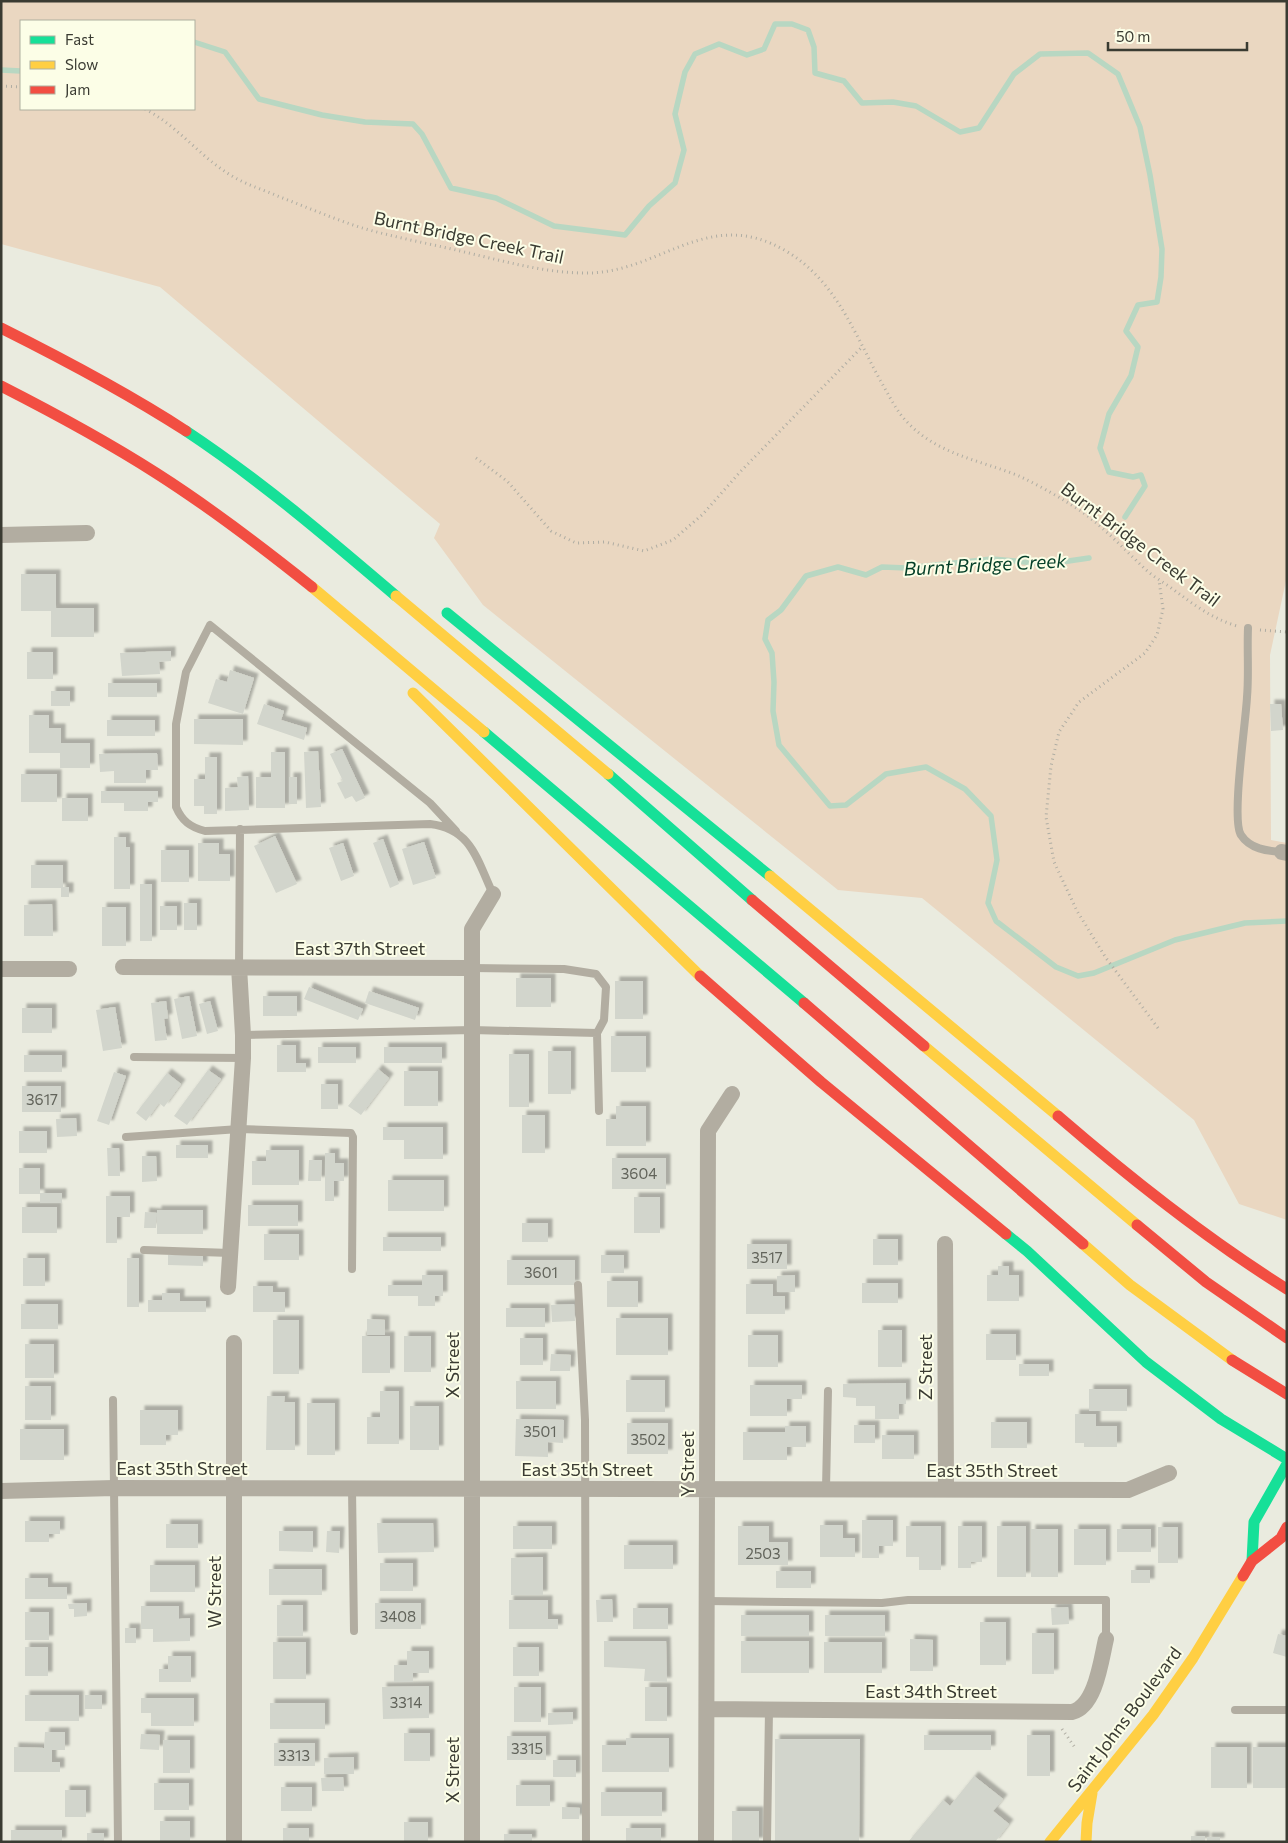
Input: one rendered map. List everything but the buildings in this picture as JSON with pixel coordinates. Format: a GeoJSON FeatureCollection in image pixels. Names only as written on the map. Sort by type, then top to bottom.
{"type":"FeatureCollection","features":[{"type":"Feature","properties":{"kind":"main road"},"geometry":{"type":"LineString","coordinates":[[1,328],[77,366],[131,396],[231,461],[304,518],[618,782],[804,946],[1206,1282],[1287,1338]]}},
{"type":"Feature","properties":{"kind":"main road"},"geometry":{"type":"LineString","coordinates":[[1,386],[58,415],[176,486],[231,524],[280,562],[332,603],[794,993],[1130,1285],[1243,1369],[1287,1394]]}},
{"type":"Feature","properties":{"kind":"main road"},"geometry":{"type":"LineString","coordinates":[[204,444],[294,495]]}},
{"type":"Feature","properties":{"kind":"main road"},"geometry":{"type":"LineString","coordinates":[[280,562],[376,656]]}},
{"type":"Feature","properties":{"kind":"main road"},"geometry":{"type":"LineString","coordinates":[[438,606],[828,923],[1160,1200],[1220,1246],[1287,1289]]}},
{"type":"Feature","properties":{"kind":"main road"},"geometry":{"type":"LineString","coordinates":[[404,684],[688,965],[749,1020],[828,1088],[1028,1251],[1146,1362],[1221,1419],[1287,1459]]}},
{"type":"Feature","properties":{"kind":"main road"},"geometry":{"type":"LineString","coordinates":[[1252,1561],[1254,1522],[1287,1464]]}},
{"type":"Feature","properties":{"kind":"main road"},"geometry":{"type":"LineString","coordinates":[[1252,1561],[1281,1538],[1287,1527]]}},
{"type":"Feature","properties":{"kind":"main road","name":"Saint Johns Boulevard"},"geometry":{"type":"LineString","coordinates":[[1050,1842],[1153,1715],[1193,1658],[1252,1561]]}},
{"type":"Feature","properties":{"kind":"main road"},"geometry":{"type":"LineString","coordinates":[[1086,1842],[1092,1792]]}},
{"type":"Feature","properties":{"kind":"street"},"geometry":{"type":"LineString","coordinates":[[1,535],[87,533]]}},
{"type":"Feature","properties":{"kind":"street","name":"X Street"},"geometry":{"type":"LineString","coordinates":[[472,1842],[472,929],[493,894]]}},
{"type":"Feature","properties":{"kind":"street","name":"East 37th Street"},"geometry":{"type":"LineString","coordinates":[[123,967],[472,968]]}},
{"type":"Feature","properties":{"kind":"street"},"geometry":{"type":"LineString","coordinates":[[228,1287],[243,1058],[239,967]]}},
{"type":"Feature","properties":{"kind":"street"},"geometry":{"type":"LineString","coordinates":[[1,969],[69,969]]}},
{"type":"Feature","properties":{"kind":"street","name":"Y Street"},"geometry":{"type":"LineString","coordinates":[[706,1842],[708,1132],[732,1094]]}},
{"type":"Feature","properties":{"kind":"street","name":"Z Street"},"geometry":{"type":"LineString","coordinates":[[945,1244],[946,1490]]}},
{"type":"Feature","properties":{"kind":"street","name":"W Street"},"geometry":{"type":"LineString","coordinates":[[234,1343],[234,1842]]}},
{"type":"Feature","properties":{"kind":"street","name":"East 35th Street"},"geometry":{"type":"LineString","coordinates":[[1,1490],[114,1488],[472,1488],[1128,1490],[1169,1474]]}},
{"type":"Feature","properties":{"kind":"street","name":"East 34th Street"},"geometry":{"type":"LineString","coordinates":[[706,1709],[1072,1712],[1080,1709],[1096,1684],[1106,1639]]}},
{"type":"Feature","properties":{"kind":"lane"},"geometry":{"type":"LineString","coordinates":[[456,832],[444,826],[430,824],[205,830],[186,824],[176,807],[176,724],[186,672],[210,625],[430,803],[466,841],[493,894]]}},
{"type":"Feature","properties":{"kind":"lane"},"geometry":{"type":"LineString","coordinates":[[1248,628],[1248,695],[1237,798],[1237,819],[1240,834],[1251,844],[1261,850],[1284,853]]}},
{"type":"Feature","properties":{"kind":"lane"},"geometry":{"type":"LineString","coordinates":[[239,967],[240,829]]}},
{"type":"Feature","properties":{"kind":"lane","name":"East 37th Street"},"geometry":{"type":"LineString","coordinates":[[472,968],[564,969],[596,974],[606,987],[604,1020],[597,1033]]}},
{"type":"Feature","properties":{"kind":"lane"},"geometry":{"type":"LineString","coordinates":[[243,1035],[472,1030],[597,1033],[600,1112]]}},
{"type":"Feature","properties":{"kind":"lane"},"geometry":{"type":"LineString","coordinates":[[134,1058],[243,1058]]}},
{"type":"Feature","properties":{"kind":"lane"},"geometry":{"type":"LineString","coordinates":[[126,1137],[238,1129],[351,1133],[353,1137],[352,1269]]}},
{"type":"Feature","properties":{"kind":"lane"},"geometry":{"type":"LineString","coordinates":[[144,1250],[230,1253]]}},
{"type":"Feature","properties":{"kind":"lane"},"geometry":{"type":"LineString","coordinates":[[578,1285],[585,1420],[586,1842]]}},
{"type":"Feature","properties":{"kind":"lane"},"geometry":{"type":"LineString","coordinates":[[826,1489],[828,1390]]}},
{"type":"Feature","properties":{"kind":"lane"},"geometry":{"type":"LineString","coordinates":[[113,1400],[118,1842]]}},
{"type":"Feature","properties":{"kind":"lane"},"geometry":{"type":"LineString","coordinates":[[352,1488],[354,1631]]}},
{"type":"Feature","properties":{"kind":"lane"},"geometry":{"type":"LineString","coordinates":[[707,1601],[882,1603],[908,1600],[1106,1600],[1106,1639]]}},
{"type":"Feature","properties":{"kind":"lane"},"geometry":{"type":"LineString","coordinates":[[767,1842],[769,1710]]}},
{"type":"Feature","properties":{"kind":"lane"},"geometry":{"type":"LineString","coordinates":[[1235,1710],[1287,1710]]}},
{"type":"Feature","properties":{"kind":"path"},"geometry":{"type":"LineString","coordinates":[[1,86],[20,87]]}},
{"type":"Feature","properties":{"kind":"path","name":"Burnt Bridge Creek Trail"},"geometry":{"type":"LineString","coordinates":[[147,110],[164,119],[200,153],[236,179],[307,208],[361,228],[551,272],[586,274],[630,267],[707,236],[746,235],[763,239],[787,252],[811,269],[832,292],[849,318],[862,347],[901,415],[921,435],[960,457],[1021,477],[1073,505],[1107,532],[1145,569],[1212,617],[1248,628],[1287,632]]}},
{"type":"Feature","properties":{"kind":"path"},"geometry":{"type":"LineString","coordinates":[[476,458],[507,481],[551,530],[576,542],[605,542],[644,551],[672,540],[703,514],[741,471],[862,347]]}},
{"type":"Feature","properties":{"kind":"path"},"geometry":{"type":"LineString","coordinates":[[1158,1028],[1106,958],[1076,911],[1054,862],[1046,817],[1051,766],[1060,732],[1079,702],[1145,653],[1157,635],[1163,610],[1159,580]]}},
{"type":"Feature","properties":{"kind":"shaded area"},"geometry":{"type":"Polygon","coordinates":[[[1,1],[1287,1],[1287,576],[1270,655],[1271,840],[1287,843],[1287,1220],[1239,1204],[1194,1120],[922,898],[838,890],[483,605],[434,538],[440,524],[160,287],[1,244],[1,1]]]}},
{"type":"Feature","properties":{"kind":"waterway","name":"Burnt Bridge Creek"},"geometry":{"type":"LineString","coordinates":[[195,42],[225,52],[259,99],[322,115],[365,122],[413,124],[422,134],[451,188],[496,198],[554,226],[625,235],[649,206],[675,183],[684,150],[675,114],[685,72],[695,54],[719,44],[747,55],[764,49],[775,24],[792,24],[808,30],[814,47],[815,73],[844,81],[862,103],[893,102],[916,106],[960,132],[979,128],[1014,74],[1040,54],[1088,53],[1118,74],[1140,127],[1162,249],[1161,277],[1157,302],[1138,305],[1126,331],[1138,347],[1131,376],[1109,414],[1100,448],[1109,472],[1133,477],[1141,475],[1145,486],[1125,517]]}},
{"type":"Feature","properties":{"kind":"waterway","name":"Burnt Bridge Creek"},"geometry":{"type":"LineString","coordinates":[[1,70],[20,71]]}},
{"type":"Feature","properties":{"kind":"waterway","name":"Burnt Bridge Creek"},"geometry":{"type":"LineString","coordinates":[[1089,558],[1048,564],[992,559],[907,568],[882,567],[866,575],[838,567],[806,576],[781,610],[768,620],[765,639],[772,653],[773,711],[779,745],[830,806],[846,805],[886,774],[926,767],[965,789],[991,816],[997,860],[988,903],[996,921],[1056,967],[1078,976],[1094,973],[1175,940],[1245,923],[1287,921]]}},
{"type":"Feature","properties":{"kind":"traffic: fast"},"geometry":{"type":"LineString","coordinates":[[186,431],[267,489],[396,596]]}},
{"type":"Feature","properties":{"kind":"traffic: fast"},"geometry":{"type":"LineString","coordinates":[[447,613],[770,876]]}},
{"type":"Feature","properties":{"kind":"traffic: fast"},"geometry":{"type":"LineString","coordinates":[[484,732],[804,1003]]}},
{"type":"Feature","properties":{"kind":"traffic: fast"},"geometry":{"type":"LineString","coordinates":[[608,774],[752,900]]}},
{"type":"Feature","properties":{"kind":"traffic: fast"},"geometry":{"type":"LineString","coordinates":[[1006,1234],[1027,1251],[1146,1362],[1221,1419],[1287,1459]]}},
{"type":"Feature","properties":{"kind":"traffic: fast"},"geometry":{"type":"LineString","coordinates":[[1252,1561],[1254,1522],[1287,1464]]}},
{"type":"Feature","properties":{"kind":"traffic: slow"},"geometry":{"type":"LineString","coordinates":[[312,587],[484,732]]}},
{"type":"Feature","properties":{"kind":"traffic: slow"},"geometry":{"type":"LineString","coordinates":[[396,596],[608,774]]}},
{"type":"Feature","properties":{"kind":"traffic: slow"},"geometry":{"type":"LineString","coordinates":[[413,693],[700,976]]}},
{"type":"Feature","properties":{"kind":"traffic: slow"},"geometry":{"type":"LineString","coordinates":[[770,876],[1058,1116]]}},
{"type":"Feature","properties":{"kind":"traffic: slow"},"geometry":{"type":"LineString","coordinates":[[924,1046],[1137,1225]]}},
{"type":"Feature","properties":{"kind":"traffic: slow"},"geometry":{"type":"LineString","coordinates":[[1083,1244],[1130,1285],[1232,1360]]}},
{"type":"Feature","properties":{"kind":"traffic: slow"},"geometry":{"type":"LineString","coordinates":[[1050,1842],[1153,1715],[1193,1658],[1243,1576]]}},
{"type":"Feature","properties":{"kind":"traffic: slow"},"geometry":{"type":"LineString","coordinates":[[1086,1842],[1092,1793]]}},
{"type":"Feature","properties":{"kind":"traffic: jam"},"geometry":{"type":"LineString","coordinates":[[1,328],[95,377],[186,431]]}},
{"type":"Feature","properties":{"kind":"traffic: jam"},"geometry":{"type":"LineString","coordinates":[[1,386],[41,406],[156,473],[236,528],[312,587]]}},
{"type":"Feature","properties":{"kind":"traffic: jam"},"geometry":{"type":"LineString","coordinates":[[752,900],[924,1046]]}},
{"type":"Feature","properties":{"kind":"traffic: jam"},"geometry":{"type":"LineString","coordinates":[[700,976],[821,1082],[1006,1234]]}},
{"type":"Feature","properties":{"kind":"traffic: jam"},"geometry":{"type":"LineString","coordinates":[[804,1003],[1083,1244]]}},
{"type":"Feature","properties":{"kind":"traffic: jam"},"geometry":{"type":"LineString","coordinates":[[1058,1116],[1169,1207],[1257,1270],[1287,1289]]}},
{"type":"Feature","properties":{"kind":"traffic: jam"},"geometry":{"type":"LineString","coordinates":[[1137,1225],[1206,1282],[1287,1338]]}},
{"type":"Feature","properties":{"kind":"traffic: jam"},"geometry":{"type":"LineString","coordinates":[[1232,1360],[1287,1394]]}},
{"type":"Feature","properties":{"kind":"traffic: jam"},"geometry":{"type":"LineString","coordinates":[[1243,1576],[1252,1561],[1281,1538],[1287,1527]]}}]}
